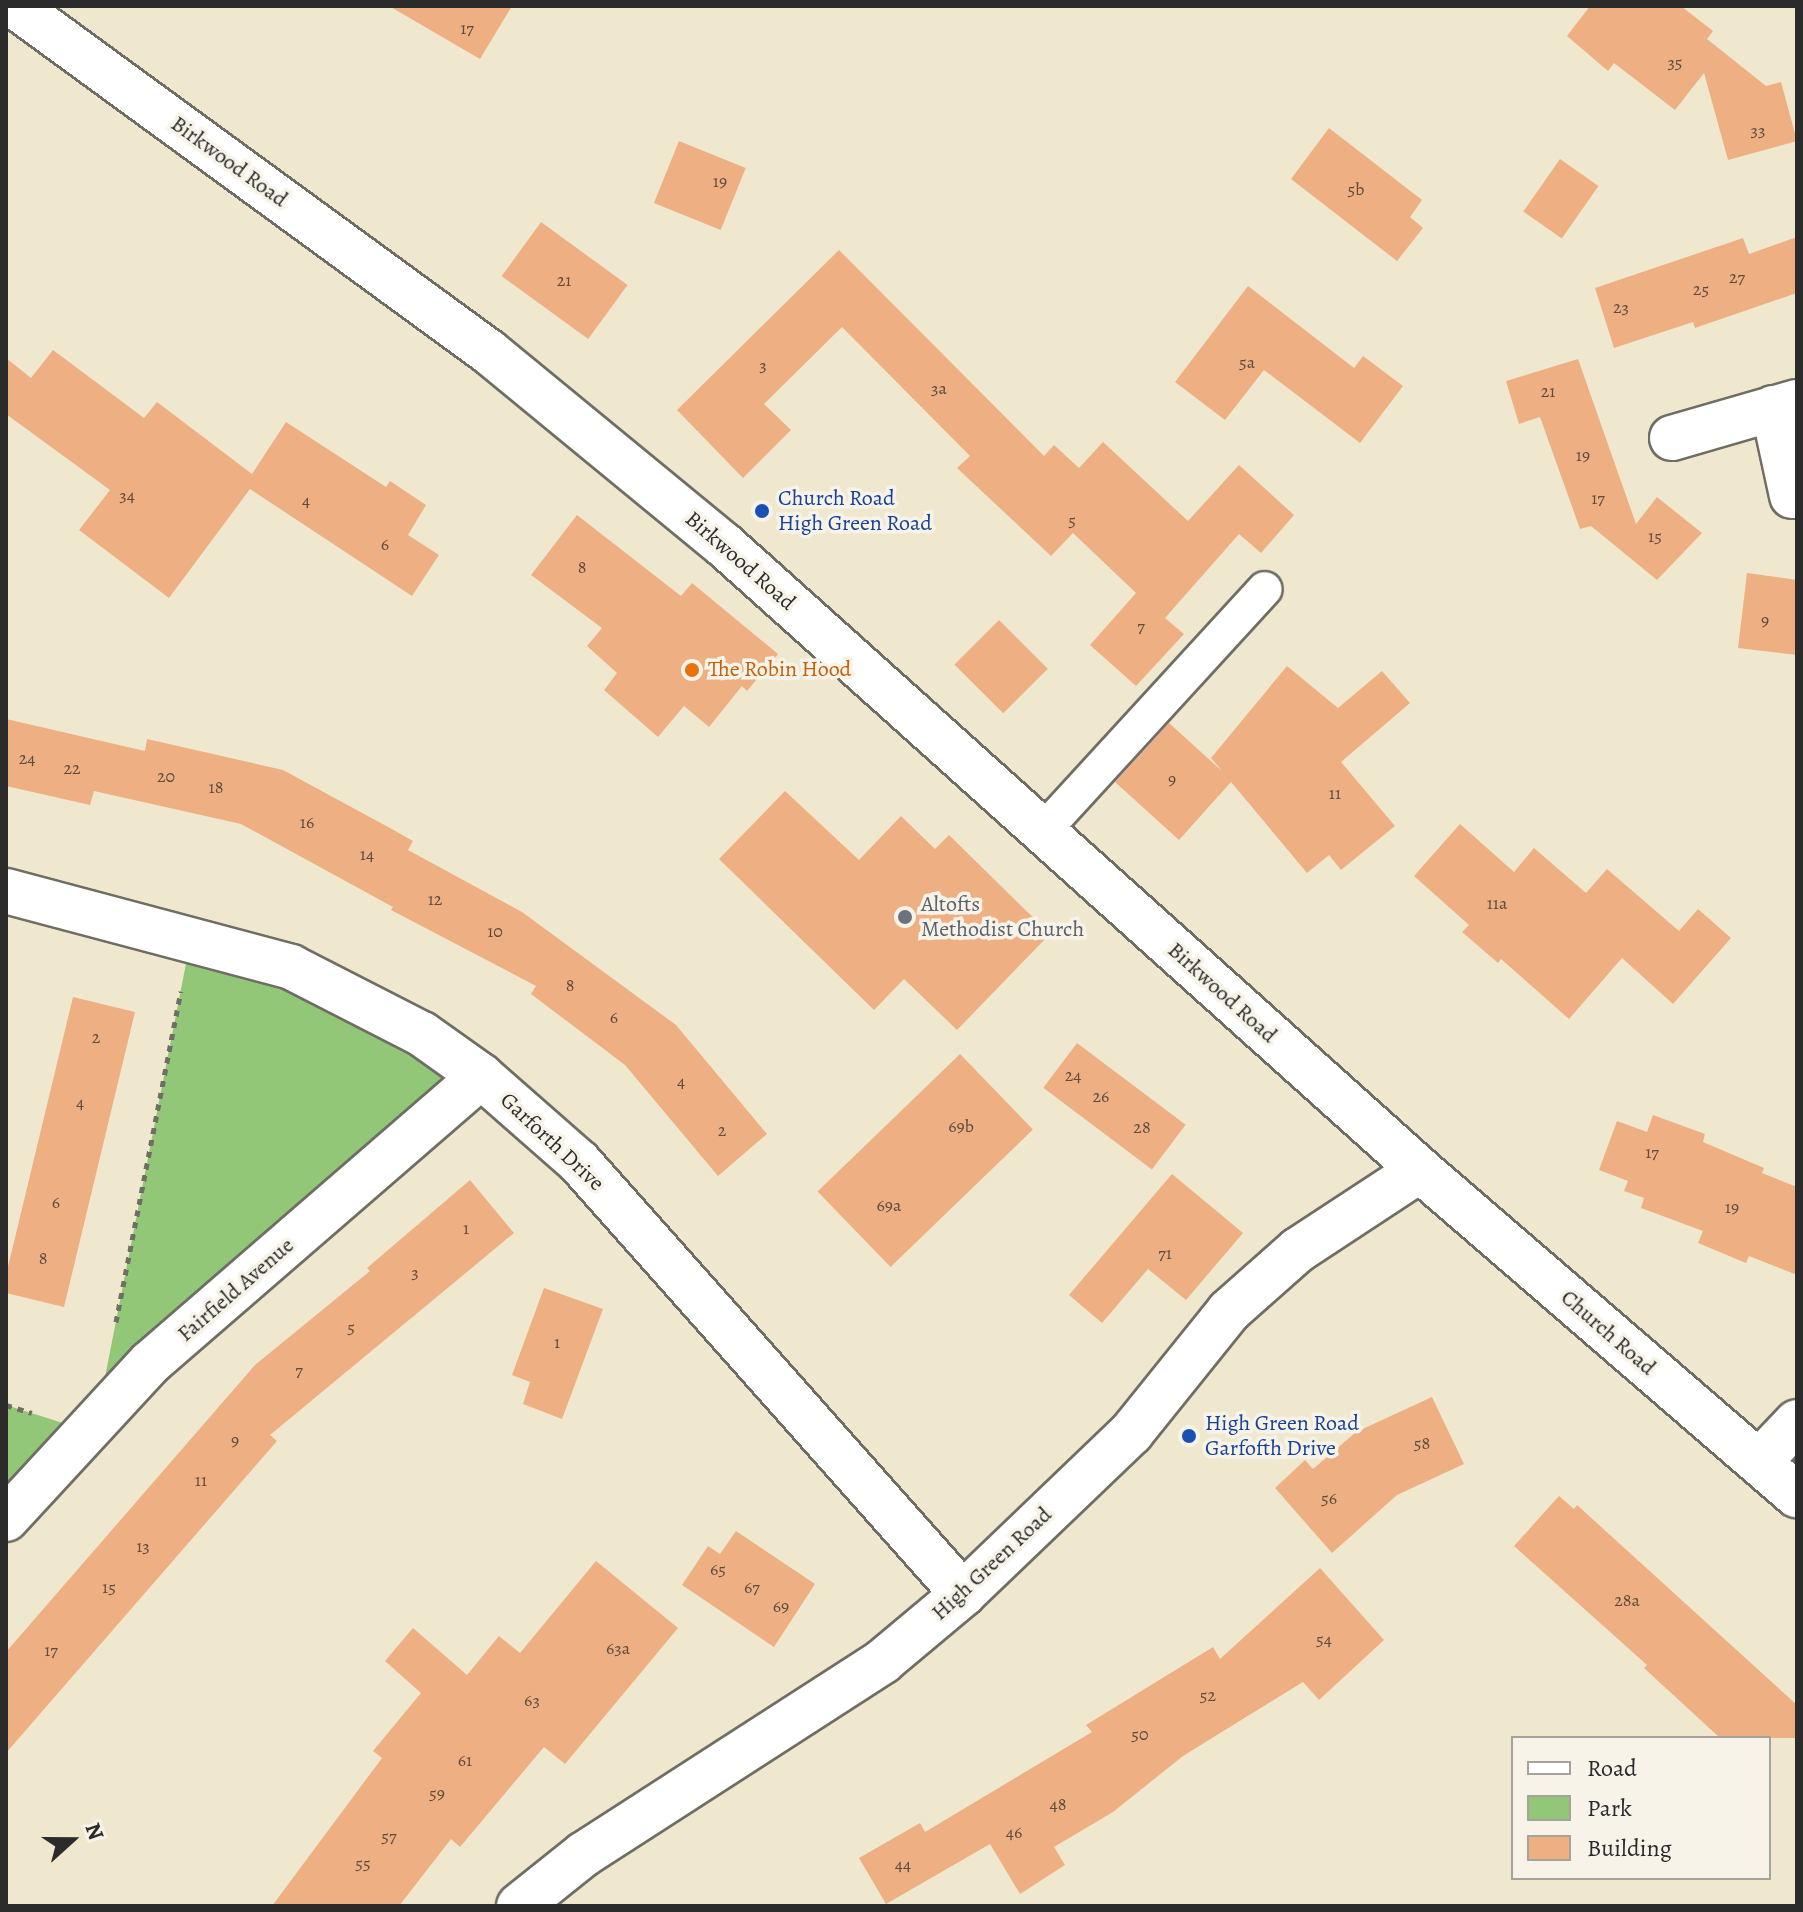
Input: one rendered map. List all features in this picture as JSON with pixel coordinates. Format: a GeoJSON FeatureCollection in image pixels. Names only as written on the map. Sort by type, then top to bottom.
{"type":"FeatureCollection","features":[{"type":"Feature","properties":{"kind":"street","name":"Birkwood Road"},"geometry":{"type":"LineString","coordinates":[[15,6],[489,352],[724,545],[1420,1170]]}},
{"type":"Feature","properties":{"kind":"street"},"geometry":{"type":"LineString","coordinates":[[1672,438],[1785,405],[1792,496]]}},
{"type":"Feature","properties":{"kind":"street","name":"Garforth Drive"},"geometry":{"type":"LineString","coordinates":[[6,891],[291,967],[422,1034],[481,1076],[579,1162],[963,1594]]}},
{"type":"Feature","properties":{"kind":"street","name":"Fairfield Avenue"},"geometry":{"type":"LineString","coordinates":[[7,1517],[150,1363],[481,1076]]}},
{"type":"Feature","properties":{"kind":"street","name":"Church Road"},"geometry":{"type":"LineString","coordinates":[[1420,1170],[1797,1495]]}},
{"type":"Feature","properties":{"kind":"street","name":"High Green Road"},"geometry":{"type":"LineString","coordinates":[[519,1906],[584,1854],[883,1661],[963,1594],[1131,1433],[1229,1311],[1298,1250],[1420,1170]]}},
{"type":"Feature","properties":{"kind":"street"},"geometry":{"type":"LineString","coordinates":[[1759,1462],[1797,1422]]}},
{"type":"Feature","properties":{"kind":"lane"},"geometry":{"type":"LineString","coordinates":[[1043,831],[1265,589]]}},
{"type":"Feature","properties":{"kind":"path"},"geometry":{"type":"LineString","coordinates":[[115,1325],[191,938]]}},
{"type":"Feature","properties":{"kind":"green space"},"geometry":{"type":"Polygon","coordinates":[[[191,938],[481,1076],[97,1418],[191,938]]]}},
{"type":"Feature","properties":{"kind":"green space"},"geometry":{"type":"Polygon","coordinates":[[[6,1405],[85,1430],[6,1516],[6,1405]]]}},
{"type":"Feature","properties":{"kind":"building"},"geometry":{"type":"Polygon","coordinates":[[[389,6],[512,6],[480,59],[389,6]]]}},
{"type":"Feature","properties":{"kind":"building"},"geometry":{"type":"Polygon","coordinates":[[[1590,6],[1681,6],[1713,31],[1707,39],[1766,86],[1781,82],[1797,141],[1728,160],[1704,73],[1675,110],[1614,63],[1608,71],[1567,36],[1590,6]]]}},
{"type":"Feature","properties":{"kind":"building"},"geometry":{"type":"Polygon","coordinates":[[[1329,128],[1422,200],[1410,217],[1423,228],[1397,261],[1291,179],[1329,128]]]}},
{"type":"Feature","properties":{"kind":"building"},"geometry":{"type":"Polygon","coordinates":[[[679,141],[746,168],[721,230],[654,203],[679,141]]]}},
{"type":"Feature","properties":{"kind":"building"},"geometry":{"type":"Polygon","coordinates":[[[1560,159],[1599,186],[1562,238],[1523,211],[1560,159]]]}},
{"type":"Feature","properties":{"kind":"building"},"geometry":{"type":"Polygon","coordinates":[[[541,222],[628,285],[588,339],[502,276],[541,222]]]}},
{"type":"Feature","properties":{"kind":"building"},"geometry":{"type":"Polygon","coordinates":[[[1797,237],[1797,293],[1695,328],[1693,322],[1614,348],[1595,288],[1743,238],[1749,254],[1797,237]]]}},
{"type":"Feature","properties":{"kind":"building"},"geometry":{"type":"Polygon","coordinates":[[[839,250],[1044,456],[1054,445],[1079,468],[1103,442],[1188,521],[1239,465],[1294,515],[1261,553],[1239,534],[1165,618],[1184,634],[1136,686],[1090,645],[1136,593],[1073,533],[1051,556],[957,468],[970,456],[842,327],[764,404],[791,430],[743,478],[677,410],[839,250]]]}},
{"type":"Feature","properties":{"kind":"building"},"geometry":{"type":"Polygon","coordinates":[[[1248,286],[1354,368],[1363,356],[1403,386],[1360,443],[1264,370],[1225,420],[1175,382],[1248,286]]]}},
{"type":"Feature","properties":{"kind":"building"},"geometry":{"type":"Polygon","coordinates":[[[53,350],[144,418],[157,402],[252,474],[286,422],[386,487],[390,481],[426,505],[408,535],[439,555],[412,596],[250,489],[169,598],[79,530],[110,490],[6,414],[6,358],[31,378],[53,350]]]}},
{"type":"Feature","properties":{"kind":"building"},"geometry":{"type":"Polygon","coordinates":[[[1578,359],[1636,524],[1657,497],[1702,533],[1657,580],[1591,526],[1580,529],[1540,417],[1519,424],[1506,381],[1578,359]]]}},
{"type":"Feature","properties":{"kind":"building"},"geometry":{"type":"Polygon","coordinates":[[[577,515],[681,596],[692,583],[778,654],[747,691],[742,686],[709,727],[684,706],[658,737],[604,690],[617,673],[587,646],[602,628],[531,575],[577,515]]]}},
{"type":"Feature","properties":{"kind":"building"},"geometry":{"type":"Polygon","coordinates":[[[1747,573],[1797,580],[1797,655],[1738,648],[1747,573]]]}},
{"type":"Feature","properties":{"kind":"building"},"geometry":{"type":"Polygon","coordinates":[[[999,620],[1048,669],[1003,713],[954,665],[999,620]]]}},
{"type":"Feature","properties":{"kind":"building"},"geometry":{"type":"Polygon","coordinates":[[[1287,666],[1338,708],[1382,671],[1410,703],[1341,762],[1395,826],[1341,870],[1329,855],[1307,873],[1231,782],[1179,840],[1115,782],[1169,723],[1222,771],[1211,758],[1287,666]]]}},
{"type":"Feature","properties":{"kind":"building"},"geometry":{"type":"Polygon","coordinates":[[[6,719],[145,751],[147,739],[283,770],[390,828],[413,841],[408,850],[522,912],[676,1025],[767,1134],[718,1176],[625,1065],[531,994],[536,986],[391,910],[393,907],[241,824],[94,791],[90,805],[6,786],[6,719]]]}},
{"type":"Feature","properties":{"kind":"building","name":"Altofts Methodist Church"},"geometry":{"type":"Polygon","coordinates":[[[785,791],[859,860],[901,816],[935,849],[949,835],[1050,934],[957,1030],[904,979],[874,1010],[719,859],[785,791]]]}},
{"type":"Feature","properties":{"kind":"building"},"geometry":{"type":"Polygon","coordinates":[[[1460,824],[1514,872],[1534,848],[1586,893],[1607,869],[1679,931],[1698,909],[1731,938],[1673,1004],[1622,958],[1569,1019],[1501,959],[1498,963],[1462,932],[1469,925],[1414,876],[1460,824]]]}},
{"type":"Feature","properties":{"kind":"building"},"geometry":{"type":"Polygon","coordinates":[[[73,997],[135,1012],[64,1307],[6,1293],[6,1275],[73,997]]]}},
{"type":"Feature","properties":{"kind":"building"},"geometry":{"type":"Polygon","coordinates":[[[1077,1043],[1186,1125],[1152,1170],[1043,1088],[1077,1043]]]}},
{"type":"Feature","properties":{"kind":"building"},"geometry":{"type":"Polygon","coordinates":[[[960,1054],[1033,1130],[891,1267],[818,1192],[960,1054]]]}},
{"type":"Feature","properties":{"kind":"building"},"geometry":{"type":"Polygon","coordinates":[[[1653,1115],[1705,1134],[1703,1142],[1764,1168],[1762,1173],[1797,1187],[1797,1275],[1749,1256],[1746,1263],[1698,1243],[1703,1231],[1641,1208],[1644,1198],[1624,1191],[1628,1181],[1599,1170],[1617,1121],[1647,1132],[1653,1115]]]}},
{"type":"Feature","properties":{"kind":"building"},"geometry":{"type":"Polygon","coordinates":[[[1172,1174],[1243,1233],[1186,1300],[1148,1269],[1102,1323],[1069,1295],[1172,1174]]]}},
{"type":"Feature","properties":{"kind":"building"},"geometry":{"type":"Polygon","coordinates":[[[470,1180],[514,1233],[270,1435],[277,1441],[6,1753],[6,1652],[255,1365],[370,1271],[367,1268],[470,1180]]]}},
{"type":"Feature","properties":{"kind":"building"},"geometry":{"type":"Polygon","coordinates":[[[544,1288],[603,1309],[562,1419],[523,1404],[530,1382],[512,1375],[544,1288]]]}},
{"type":"Feature","properties":{"kind":"building"},"geometry":{"type":"Polygon","coordinates":[[[1432,1397],[1464,1464],[1397,1495],[1332,1553],[1275,1488],[1305,1460],[1313,1469],[1356,1432],[1432,1397]]]}},
{"type":"Feature","properties":{"kind":"building"},"geometry":{"type":"Polygon","coordinates":[[[1559,1496],[1574,1509],[1577,1505],[1797,1705],[1797,1738],[1718,1736],[1644,1668],[1647,1665],[1514,1546],[1559,1496]]]}},
{"type":"Feature","properties":{"kind":"building"},"geometry":{"type":"Polygon","coordinates":[[[736,1531],[815,1584],[774,1647],[682,1585],[708,1546],[720,1554],[736,1531]]]}},
{"type":"Feature","properties":{"kind":"building"},"geometry":{"type":"Polygon","coordinates":[[[596,1561],[678,1628],[565,1764],[544,1747],[460,1847],[451,1839],[399,1906],[272,1906],[382,1758],[373,1751],[421,1693],[385,1661],[413,1628],[467,1675],[499,1636],[520,1653],[596,1561]]]}},
{"type":"Feature","properties":{"kind":"building"},"geometry":{"type":"Polygon","coordinates":[[[1320,1568],[1384,1640],[1319,1700],[1303,1682],[1183,1756],[1113,1812],[1054,1847],[1065,1865],[1020,1894],[990,1844],[886,1904],[859,1858],[920,1823],[925,1832],[1092,1732],[1086,1725],[1213,1647],[1220,1659],[1320,1568]]]}},
{"type":"Feature","properties":{"kind":"place","name":"Church Road High Green Road"},"geometry":{"type":"Point","coordinates":[762,511]}},
{"type":"Feature","properties":{"kind":"place","name":"The Robin Hood"},"geometry":{"type":"Point","coordinates":[692,670]}},
{"type":"Feature","properties":{"kind":"place","name":"Altofts Methodist Church"},"geometry":{"type":"Point","coordinates":[905,917]}},
{"type":"Feature","properties":{"kind":"place","name":"High Green Road Garfofth Drive"},"geometry":{"type":"Point","coordinates":[1189,1436]}}]}
